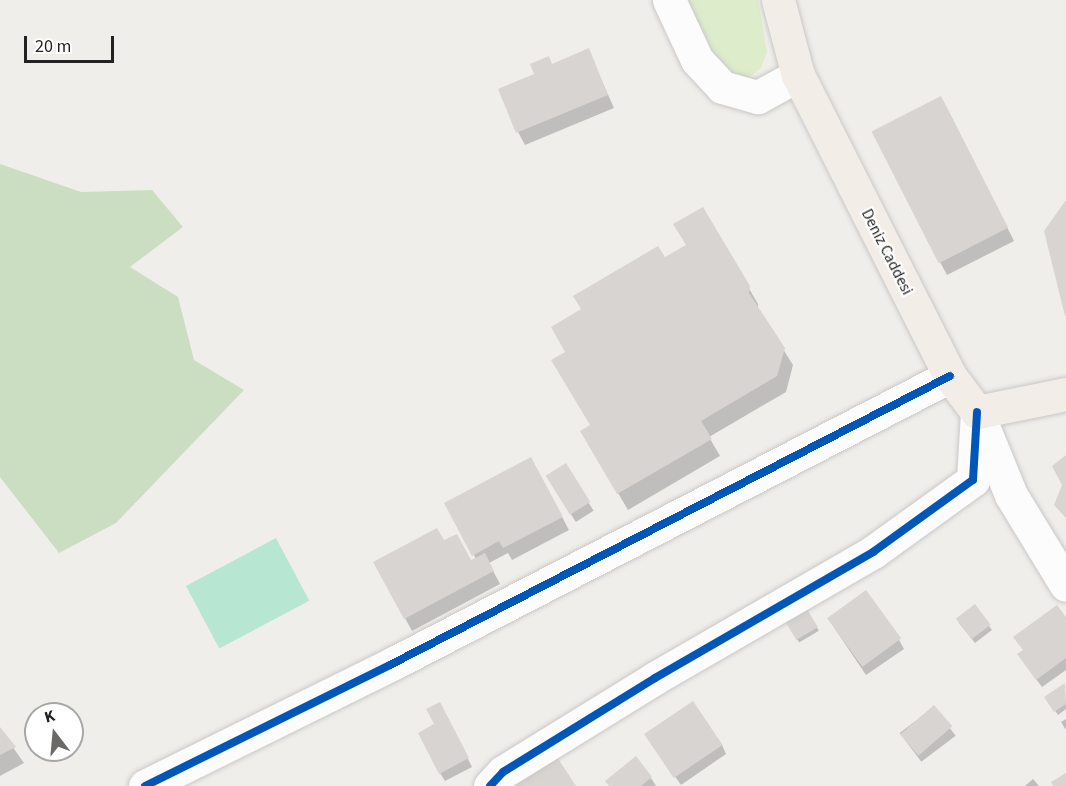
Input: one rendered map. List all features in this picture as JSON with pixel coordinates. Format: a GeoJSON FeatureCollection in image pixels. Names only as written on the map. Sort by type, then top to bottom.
{"type":"FeatureCollection","features":[{"type":"Feature","properties":{"kind":"main road","name":"Deniz Caddesi"},"geometry":{"type":"LineString","coordinates":[[778,0],[798,75],[950,376],[977,412]]}},
{"type":"Feature","properties":{"kind":"main road"},"geometry":{"type":"LineString","coordinates":[[977,412],[1066,394]]}},
{"type":"Feature","properties":{"kind":"street"},"geometry":{"type":"LineString","coordinates":[[669,0],[697,60],[722,87],[758,97],[798,75]]}},
{"type":"Feature","properties":{"kind":"street"},"geometry":{"type":"LineString","coordinates":[[145,786],[390,665],[950,376]]}},
{"type":"Feature","properties":{"kind":"street"},"geometry":{"type":"LineString","coordinates":[[977,412],[1011,495],[1066,585]]}},
{"type":"Feature","properties":{"kind":"street"},"geometry":{"type":"LineString","coordinates":[[490,786],[503,772],[656,678],[873,552],[973,480],[977,412]]}},
{"type":"Feature","properties":{"kind":"green space"},"geometry":{"type":"Polygon","coordinates":[[[680,0],[758,0],[767,52],[761,68],[749,77],[732,77],[709,59],[680,0]]]}},
{"type":"Feature","properties":{"kind":"green space"},"geometry":{"type":"Polygon","coordinates":[[[0,164],[81,192],[152,190],[183,227],[130,267],[178,297],[194,360],[244,390],[116,523],[59,553],[0,477],[0,164]]]}},
{"type":"Feature","properties":{"kind":"green space"},"geometry":{"type":"Polygon","coordinates":[[[276,538],[309,601],[219,649],[186,586],[276,538]]]}},
{"type":"Feature","properties":{"kind":"building"},"geometry":{"type":"Polygon","coordinates":[[[589,48],[608,95],[516,133],[498,89],[534,74],[530,64],[549,56],[552,64],[589,48]]]}},
{"type":"Feature","properties":{"kind":"building"},"geometry":{"type":"Polygon","coordinates":[[[941,96],[1008,228],[939,263],[872,131],[941,96]]]}},
{"type":"Feature","properties":{"kind":"building"},"geometry":{"type":"Polygon","coordinates":[[[1066,200],[1066,316],[1065,316],[1044,231],[1066,200]]]}},
{"type":"Feature","properties":{"kind":"building"},"geometry":{"type":"Polygon","coordinates":[[[703,207],[750,286],[749,293],[785,348],[777,376],[701,421],[712,439],[617,494],[580,431],[590,425],[551,360],[565,352],[551,327],[581,309],[573,296],[658,246],[665,257],[686,245],[673,224],[703,207]]]}},
{"type":"Feature","properties":{"kind":"building"},"geometry":{"type":"Polygon","coordinates":[[[1066,455],[1066,518],[1054,505],[1062,485],[1052,466],[1066,455]]]}},
{"type":"Feature","properties":{"kind":"building"},"geometry":{"type":"Polygon","coordinates":[[[531,457],[563,517],[503,548],[499,541],[472,556],[444,503],[531,457]]]}},
{"type":"Feature","properties":{"kind":"building"},"geometry":{"type":"Polygon","coordinates":[[[566,463],[590,502],[570,515],[546,476],[566,463]]]}},
{"type":"Feature","properties":{"kind":"building"},"geometry":{"type":"Polygon","coordinates":[[[437,528],[444,540],[457,534],[471,560],[485,553],[494,571],[404,619],[373,562],[437,528]]]}},
{"type":"Feature","properties":{"kind":"building"},"geometry":{"type":"Polygon","coordinates":[[[866,590],[901,639],[862,667],[827,618],[866,590]]]}},
{"type":"Feature","properties":{"kind":"building"},"geometry":{"type":"Polygon","coordinates":[[[975,604],[991,625],[971,639],[956,618],[975,604]]]}},
{"type":"Feature","properties":{"kind":"building"},"geometry":{"type":"Polygon","coordinates":[[[1057,605],[1066,617],[1066,658],[1036,680],[1017,654],[1023,650],[1013,637],[1057,605]]]}},
{"type":"Feature","properties":{"kind":"building"},"geometry":{"type":"Polygon","coordinates":[[[807,609],[818,627],[796,640],[786,622],[807,609]]]}},
{"type":"Feature","properties":{"kind":"building"},"geometry":{"type":"Polygon","coordinates":[[[1065,683],[1066,704],[1054,712],[1044,697],[1065,683]]]}},
{"type":"Feature","properties":{"kind":"building"},"geometry":{"type":"Polygon","coordinates":[[[693,701],[723,745],[674,778],[644,734],[693,701]]]}},
{"type":"Feature","properties":{"kind":"building"},"geometry":{"type":"Polygon","coordinates":[[[440,702],[469,758],[439,774],[418,733],[434,724],[426,709],[440,702]]]}},
{"type":"Feature","properties":{"kind":"building"},"geometry":{"type":"Polygon","coordinates":[[[934,705],[952,726],[918,756],[900,735],[934,705]]]}},
{"type":"Feature","properties":{"kind":"building"},"geometry":{"type":"Polygon","coordinates":[[[0,727],[16,747],[0,755],[0,727]]]}},
{"type":"Feature","properties":{"kind":"building"},"geometry":{"type":"Polygon","coordinates":[[[555,754],[576,786],[512,786],[511,784],[555,754]]]}},
{"type":"Feature","properties":{"kind":"building"},"geometry":{"type":"Polygon","coordinates":[[[636,756],[652,777],[641,786],[609,786],[605,781],[636,756]]]}},
{"type":"Feature","properties":{"kind":"building"},"geometry":{"type":"Polygon","coordinates":[[[1066,773],[1066,786],[1053,786],[1051,782],[1066,773]]]}},
{"type":"Feature","properties":{"kind":"cycle path"},"geometry":{"type":"LineString","coordinates":[[145,786],[390,665],[950,376]]}},
{"type":"Feature","properties":{"kind":"cycle path"},"geometry":{"type":"LineString","coordinates":[[490,786],[503,772],[655,678],[873,552],[973,480],[977,412]]}}]}
